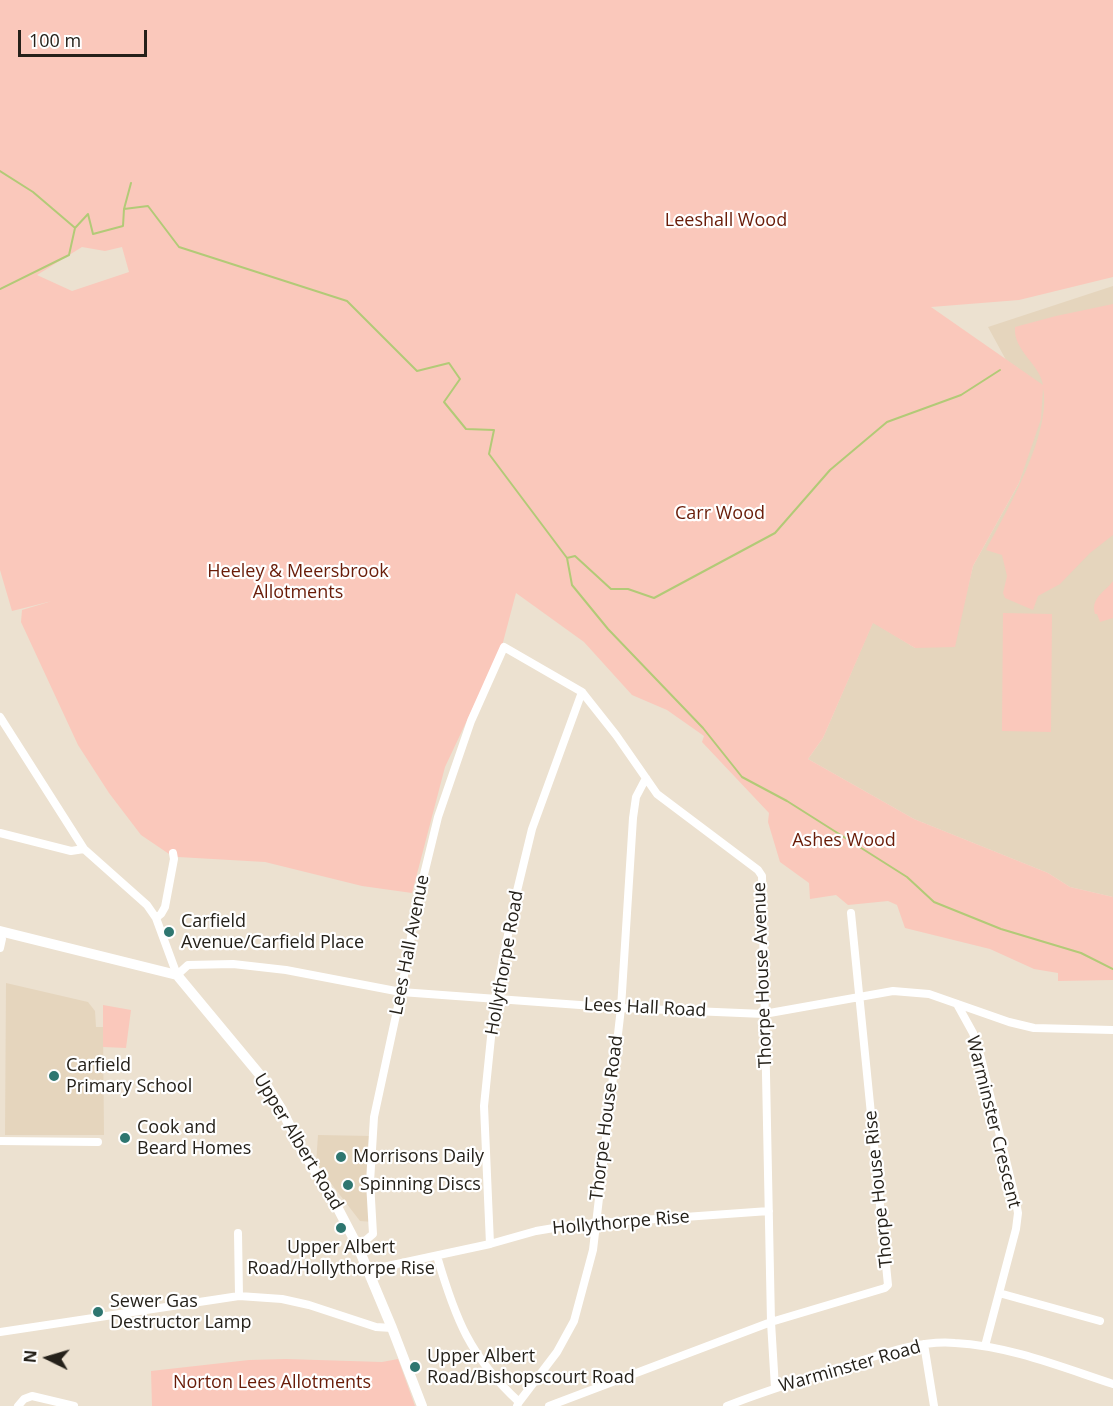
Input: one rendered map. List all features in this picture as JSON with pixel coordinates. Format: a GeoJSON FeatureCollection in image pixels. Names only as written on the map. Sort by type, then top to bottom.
{"type":"FeatureCollection","features":[{"type":"Feature","properties":{"kind":"street","name":"Thorpe House Avenue"},"geometry":{"type":"LineString","coordinates":[[504,647],[582,692],[616,735],[657,794],[758,870],[762,876],[771,1322],[775,1388]]}},
{"type":"Feature","properties":{"kind":"street","name":"Lees Hall Avenue"},"geometry":{"type":"LineString","coordinates":[[358,1247],[373,1234],[370,1182],[374,1117],[418,899],[438,816],[471,721],[504,647]]}},
{"type":"Feature","properties":{"kind":"street","name":"Hollythorpe Road"},"geometry":{"type":"LineString","coordinates":[[489,1244],[484,1106],[495,998],[532,829],[582,692]]}},
{"type":"Feature","properties":{"kind":"street"},"geometry":{"type":"LineString","coordinates":[[0,717],[84,849],[147,905],[156,918],[177,975]]}},
{"type":"Feature","properties":{"kind":"street"},"geometry":{"type":"LineString","coordinates":[[0,735],[11,733]]}},
{"type":"Feature","properties":{"kind":"street","name":"Thorpe House Road"},"geometry":{"type":"LineString","coordinates":[[518,1404],[558,1352],[574,1321],[593,1250],[594,1225],[621,1008],[633,818],[636,796],[646,778]]}},
{"type":"Feature","properties":{"kind":"street"},"geometry":{"type":"LineString","coordinates":[[0,833],[71,851],[84,849]]}},
{"type":"Feature","properties":{"kind":"street"},"geometry":{"type":"LineString","coordinates":[[156,918],[165,907],[174,859],[173,853]]}},
{"type":"Feature","properties":{"kind":"street","name":"Thorpe House Rise"},"geometry":{"type":"LineString","coordinates":[[549,1406],[771,1322],[885,1288],[889,1282],[851,913]]}},
{"type":"Feature","properties":{"kind":"street"},"geometry":{"type":"LineString","coordinates":[[0,948],[2,939],[0,932],[177,975]]}},
{"type":"Feature","properties":{"kind":"street","name":"Lees Hall Road"},"geometry":{"type":"LineString","coordinates":[[177,975],[188,965],[232,964],[286,970],[401,992],[621,1008],[764,1014],[893,991],[912,991],[929,994],[1009,1022],[1034,1028],[1113,1030]]}},
{"type":"Feature","properties":{"kind":"street","name":"Upper Albert Road"},"geometry":{"type":"LineString","coordinates":[[177,975],[260,1075],[282,1110],[301,1149],[332,1197],[369,1270],[422,1406]]}},
{"type":"Feature","properties":{"kind":"street","name":"Warminster Crescent"},"geometry":{"type":"LineString","coordinates":[[957,1004],[973,1033],[981,1058],[1018,1213],[1016,1229],[985,1346]]}},
{"type":"Feature","properties":{"kind":"street"},"geometry":{"type":"LineString","coordinates":[[0,1141],[98,1142]]}},
{"type":"Feature","properties":{"kind":"street","name":"Hollythorpe Rise"},"geometry":{"type":"LineString","coordinates":[[369,1270],[489,1244],[536,1231],[572,1225],[769,1211]]}},
{"type":"Feature","properties":{"kind":"street"},"geometry":{"type":"LineString","coordinates":[[238,1233],[239,1296]]}},
{"type":"Feature","properties":{"kind":"street"},"geometry":{"type":"LineString","coordinates":[[437,1256],[449,1296],[475,1353],[518,1404]]}},
{"type":"Feature","properties":{"kind":"street"},"geometry":{"type":"LineString","coordinates":[[999,1293],[1100,1321]]}},
{"type":"Feature","properties":{"kind":"street"},"geometry":{"type":"LineString","coordinates":[[0,1332],[239,1296],[282,1299],[309,1305],[376,1327],[392,1328]]}},
{"type":"Feature","properties":{"kind":"street","name":"Warminster Road"},"geometry":{"type":"LineString","coordinates":[[728,1406],[775,1388],[924,1344],[953,1343],[985,1346],[1038,1359],[1113,1384]]}},
{"type":"Feature","properties":{"kind":"street"},"geometry":{"type":"LineString","coordinates":[[924,1344],[934,1406]]}},
{"type":"Feature","properties":{"kind":"street"},"geometry":{"type":"LineString","coordinates":[[18,1406],[32,1396],[74,1406]]}},
{"type":"Feature","properties":{"kind":"shaded area"},"geometry":{"type":"Polygon","coordinates":[[[1113,286],[1113,897],[1070,887],[1048,873],[914,819],[808,759],[823,738],[873,622],[915,648],[964,603],[973,566],[1019,483],[1043,386],[1006,360],[988,327],[1113,286]]]}},
{"type":"Feature","properties":{"kind":"shaded area","name":"Carfield Primary School"},"geometry":{"type":"Polygon","coordinates":[[[6,983],[88,1002],[95,1011],[96,1027],[103,1027],[104,1135],[5,1135],[6,983]]]}},
{"type":"Feature","properties":{"kind":"shaded area"},"geometry":{"type":"Polygon","coordinates":[[[318,1135],[372,1136],[373,1222],[360,1221],[316,1164],[318,1135]]]}},
{"type":"Feature","properties":{"kind":"green space"},"geometry":{"type":"Polygon","coordinates":[[[0,0],[1113,0],[1113,277],[1019,300],[931,307],[1043,385],[1037,370],[1018,343],[1015,327],[1113,304],[1113,535],[1090,553],[1060,584],[1038,596],[1033,610],[1005,598],[1003,593],[1007,576],[1002,555],[986,550],[1016,493],[1034,449],[1041,427],[1044,406],[1043,388],[1041,419],[1019,483],[973,566],[955,647],[915,648],[873,623],[823,738],[808,759],[914,819],[1048,873],[1070,887],[1113,897],[1113,980],[1058,981],[1058,973],[1034,969],[990,949],[905,928],[897,905],[888,901],[848,905],[836,895],[810,899],[809,883],[780,862],[768,822],[769,813],[702,742],[704,736],[667,710],[632,695],[584,642],[516,593],[502,646],[445,767],[412,893],[362,886],[265,862],[172,856],[141,835],[109,793],[78,745],[21,622],[22,610],[52,601],[12,611],[0,570],[0,0]],[[82,247],[37,275],[72,291],[129,272],[122,247],[105,251],[82,247]]]}},
{"type":"Feature","properties":{"kind":"green space"},"geometry":{"type":"Polygon","coordinates":[[[1113,581],[1113,618],[1100,622],[1095,614],[1095,604],[1113,581]]]}},
{"type":"Feature","properties":{"kind":"green space"},"geometry":{"type":"Polygon","coordinates":[[[1003,613],[1052,614],[1051,732],[1002,731],[1003,613]]]}},
{"type":"Feature","properties":{"kind":"green space"},"geometry":{"type":"Polygon","coordinates":[[[103,1005],[131,1010],[126,1048],[103,1047],[103,1005]]]}},
{"type":"Feature","properties":{"kind":"green space","name":"Norton Lees Allotments"},"geometry":{"type":"Polygon","coordinates":[[[398,1359],[415,1406],[152,1406],[151,1371],[249,1360],[382,1362],[398,1359]]]}},
{"type":"Feature","properties":{"kind":"waterway"},"geometry":{"type":"LineString","coordinates":[[0,171],[33,192],[74,227]]}},
{"type":"Feature","properties":{"kind":"waterway"},"geometry":{"type":"LineString","coordinates":[[0,289],[69,255],[75,228],[88,214],[93,234],[123,226],[124,209],[131,183]]}},
{"type":"Feature","properties":{"kind":"waterway"},"geometry":{"type":"LineString","coordinates":[[124,209],[148,206],[179,247],[347,301],[417,371],[449,363],[460,379],[444,402],[466,429],[494,430],[489,454],[567,558],[572,585],[608,629],[703,728],[742,777],[787,801],[907,877],[934,902],[1001,929],[1081,953],[1113,969]]}},
{"type":"Feature","properties":{"kind":"waterway"},"geometry":{"type":"LineString","coordinates":[[567,558],[575,556],[611,589],[628,589],[654,598],[775,533],[830,470],[887,422],[961,395],[1000,370]]}},
{"type":"Feature","properties":{"kind":"place","name":"Carfield Avenue/Carfield Place"},"geometry":{"type":"Point","coordinates":[169,932]}},
{"type":"Feature","properties":{"kind":"place","name":"Carfield Primary School"},"geometry":{"type":"Point","coordinates":[54,1076]}},
{"type":"Feature","properties":{"kind":"place","name":"Cook and Beard Homes"},"geometry":{"type":"Point","coordinates":[125,1138]}},
{"type":"Feature","properties":{"kind":"place","name":"Morrisons Daily"},"geometry":{"type":"Point","coordinates":[341,1157]}},
{"type":"Feature","properties":{"kind":"place","name":"Spinning Discs"},"geometry":{"type":"Point","coordinates":[348,1185]}},
{"type":"Feature","properties":{"kind":"place","name":"Upper Albert Road/Hollythorpe Rise"},"geometry":{"type":"Point","coordinates":[341,1228]}},
{"type":"Feature","properties":{"kind":"place","name":"Sewer Gas Destructor Lamp"},"geometry":{"type":"Point","coordinates":[98,1312]}},
{"type":"Feature","properties":{"kind":"place","name":"Upper Albert Road/Bishopscourt Road"},"geometry":{"type":"Point","coordinates":[415,1367]}},
{"type":"Feature","properties":{"kind":"park label","name":"Leeshall Wood"},"geometry":{"type":"Point","coordinates":[726,221]}},
{"type":"Feature","properties":{"kind":"park label","name":"Carr Wood"},"geometry":{"type":"Point","coordinates":[720,514]}},
{"type":"Feature","properties":{"kind":"park label","name":"Heeley & Meersbrook Allotments"},"geometry":{"type":"Point","coordinates":[298,582]}},
{"type":"Feature","properties":{"kind":"park label","name":"Ashes Wood"},"geometry":{"type":"Point","coordinates":[844,841]}}]}
